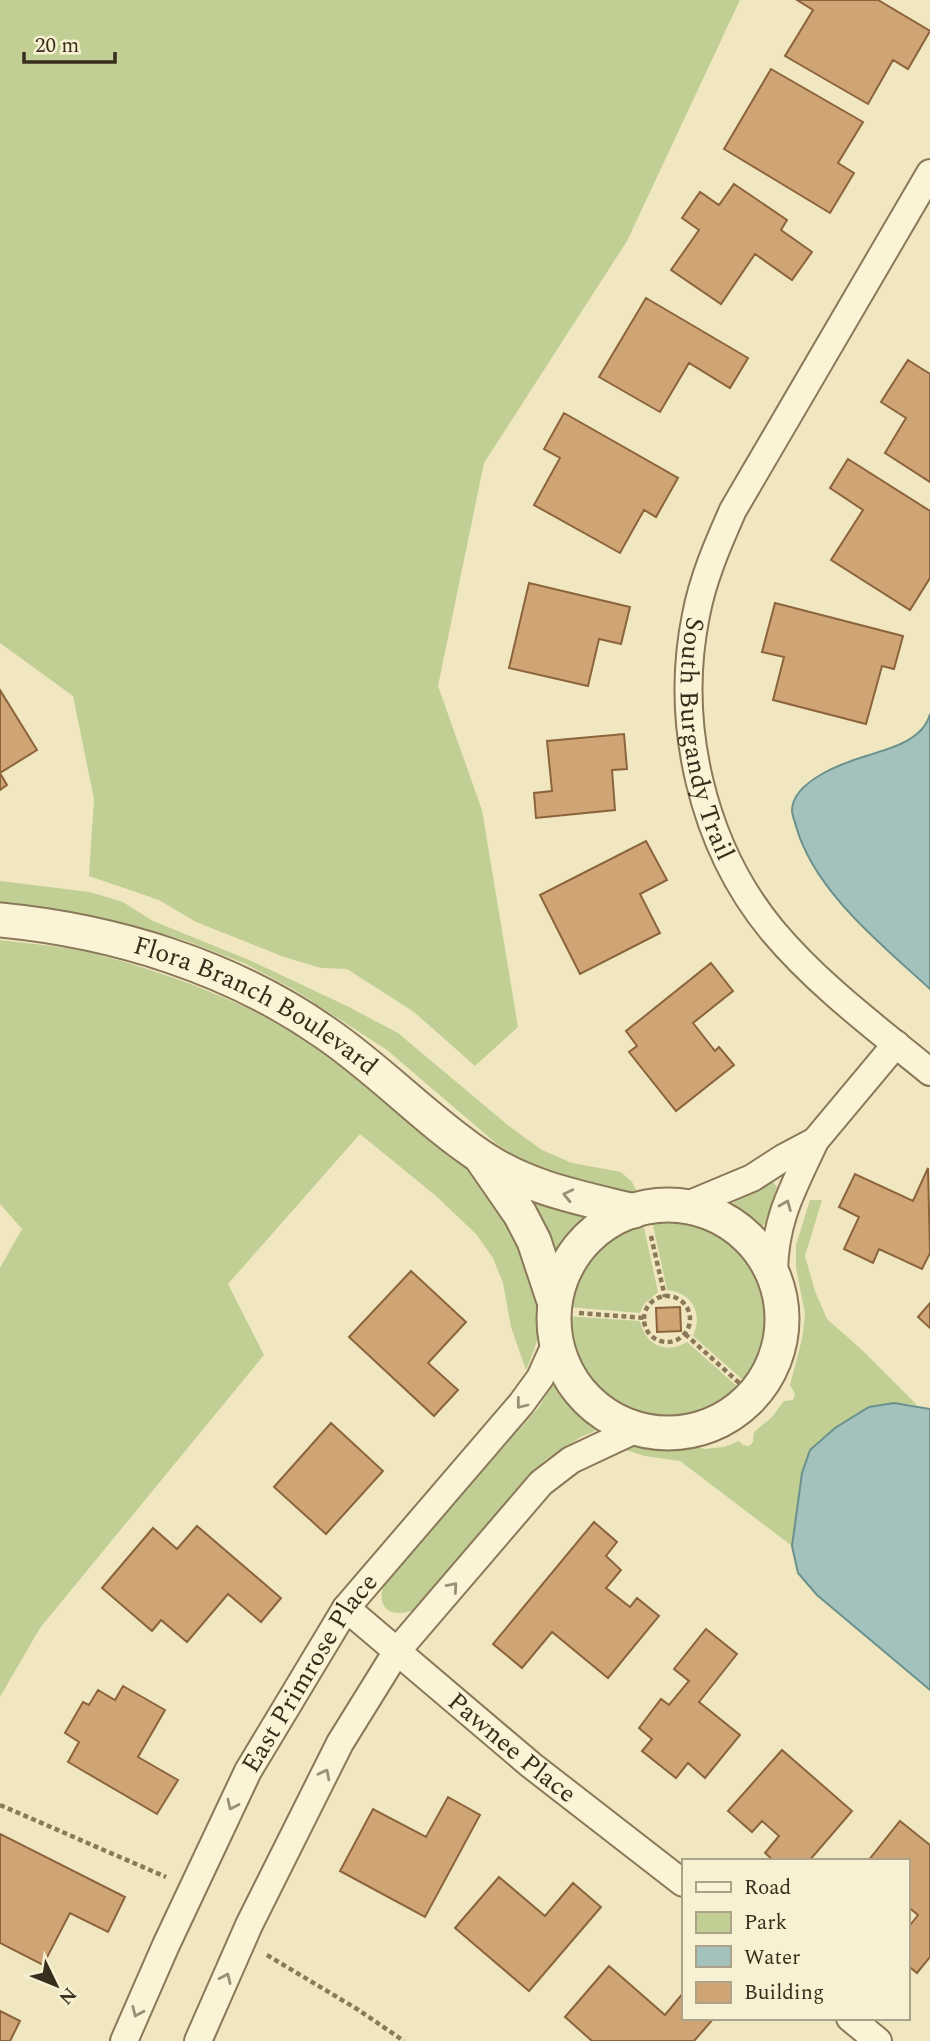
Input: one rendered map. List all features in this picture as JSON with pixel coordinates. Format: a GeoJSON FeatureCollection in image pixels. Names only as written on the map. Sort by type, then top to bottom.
{"type":"FeatureCollection","features":[{"type":"Feature","properties":{"kind":"street","name":"South Burgandy Trail"},"geometry":{"type":"LineString","coordinates":[[930,173],[733,510],[712,559],[696,615],[689,673],[690,727],[699,782],[717,837],[742,887],[771,929],[805,966],[930,1072]]}},
{"type":"Feature","properties":{"kind":"street","name":"Flora Branch Boulevard"},"geometry":{"type":"LineString","coordinates":[[0,920],[89,934],[178,958],[236,981],[328,1034],[481,1157],[558,1193],[642,1222]]}},
{"type":"Feature","properties":{"kind":"street"},"geometry":{"type":"LineString","coordinates":[[774,1272],[774,1248],[780,1221],[815,1142],[896,1044]]}},
{"type":"Feature","properties":{"kind":"street"},"geometry":{"type":"LineString","coordinates":[[685,1206],[752,1178],[815,1142]]}},
{"type":"Feature","properties":{"kind":"street","name":"Flora Branch Boulevard"},"geometry":{"type":"LineString","coordinates":[[481,1157],[520,1214],[534,1241],[552,1304],[555,1345],[565,1369],[595,1407],[615,1420],[637,1429],[662,1434],[687,1432],[712,1425],[760,1402],[782,1337],[784,1315],[781,1293],[774,1272],[758,1247],[737,1227],[713,1213],[685,1206],[666,1205],[642,1222],[612,1221],[592,1236],[562,1274],[552,1304]]}},
{"type":"Feature","properties":{"kind":"street","name":"East Primrose Place"},"geometry":{"type":"LineString","coordinates":[[124,2041],[248,1771],[346,1608],[521,1404],[540,1378],[555,1345]]}},
{"type":"Feature","properties":{"kind":"street"},"geometry":{"type":"LineString","coordinates":[[198,2041],[249,1925],[340,1743],[397,1651],[541,1483],[571,1460],[637,1429]]}},
{"type":"Feature","properties":{"kind":"street","name":"Pawnee Place"},"geometry":{"type":"LineString","coordinates":[[346,1608],[531,1765],[682,1882]]}},
{"type":"Feature","properties":{"kind":"street"},"geometry":{"type":"LineString","coordinates":[[852,2020],[878,2041]]}},
{"type":"Feature","properties":{"kind":"path"},"geometry":{"type":"LineString","coordinates":[[642,1222],[665,1297]]}},
{"type":"Feature","properties":{"kind":"path"},"geometry":{"type":"LineString","coordinates":[[665,1297],[680,1300],[685,1305],[690,1320],[685,1334],[673,1342],[658,1340],[648,1330],[645,1318],[651,1303],[665,1297]]}},
{"type":"Feature","properties":{"kind":"path"},"geometry":{"type":"LineString","coordinates":[[552,1304],[645,1318]]}},
{"type":"Feature","properties":{"kind":"path"},"geometry":{"type":"LineString","coordinates":[[685,1334],[760,1402]]}},
{"type":"Feature","properties":{"kind":"green space"},"geometry":{"type":"Polygon","coordinates":[[[0,0],[740,0],[627,241],[484,463],[438,686],[482,810],[518,1027],[475,1066],[414,1012],[347,969],[321,968],[284,957],[196,922],[159,900],[89,876],[94,799],[73,696],[0,643],[0,0]]]}},
{"type":"Feature","properties":{"kind":"green space"},"geometry":{"type":"Polygon","coordinates":[[[0,881],[90,892],[123,902],[153,921],[249,960],[349,1007],[398,1033],[509,1126],[542,1150],[572,1163],[621,1172],[632,1182],[637,1192],[617,1193],[541,1173],[498,1145],[387,1050],[296,991],[246,964],[184,940],[110,920],[0,904],[0,881]]]}},
{"type":"Feature","properties":{"kind":"green space"},"geometry":{"type":"Polygon","coordinates":[[[0,940],[83,951],[177,979],[225,998],[283,1027],[365,1081],[466,1168],[502,1214],[528,1269],[538,1306],[539,1330],[526,1370],[511,1327],[503,1283],[493,1258],[476,1234],[436,1196],[360,1134],[228,1284],[264,1355],[40,1628],[0,1697],[0,1268],[22,1229],[0,1204],[0,940]]]}},
{"type":"Feature","properties":{"kind":"green space"},"geometry":{"type":"Polygon","coordinates":[[[773,1182],[777,1187],[761,1228],[732,1204],[773,1182]]]}},
{"type":"Feature","properties":{"kind":"green space"},"geometry":{"type":"Polygon","coordinates":[[[528,1194],[589,1216],[556,1255],[528,1194]]]}},
{"type":"Feature","properties":{"kind":"green space"},"geometry":{"type":"Polygon","coordinates":[[[810,1200],[822,1200],[805,1256],[827,1319],[917,1405],[894,1403],[802,1473],[792,1546],[680,1461],[645,1456],[616,1447],[646,1440],[687,1443],[704,1449],[724,1447],[739,1441],[749,1446],[753,1442],[754,1432],[772,1417],[784,1401],[793,1400],[795,1394],[790,1385],[802,1339],[805,1314],[796,1268],[796,1245],[810,1200]]]}},
{"type":"Feature","properties":{"kind":"green space"},"geometry":{"type":"Polygon","coordinates":[[[657,1217],[690,1220],[713,1226],[739,1243],[753,1260],[763,1279],[771,1321],[769,1343],[762,1363],[750,1382],[743,1380],[693,1336],[697,1320],[694,1306],[683,1295],[667,1290],[652,1221],[657,1217]]]}},
{"type":"Feature","properties":{"kind":"green space"},"geometry":{"type":"Polygon","coordinates":[[[640,1221],[643,1223],[658,1292],[644,1304],[640,1313],[568,1307],[577,1278],[592,1254],[614,1235],[640,1221]]]}},
{"type":"Feature","properties":{"kind":"green space"},"geometry":{"type":"Polygon","coordinates":[[[567,1316],[640,1321],[646,1336],[657,1345],[671,1347],[687,1342],[738,1387],[739,1394],[713,1412],[684,1420],[655,1419],[628,1411],[604,1396],[584,1375],[571,1348],[567,1316]]]}},
{"type":"Feature","properties":{"kind":"green space"},"geometry":{"type":"Polygon","coordinates":[[[556,1385],[595,1431],[545,1460],[412,1611],[390,1611],[383,1604],[382,1590],[385,1582],[539,1407],[552,1386],[556,1385]]]}},
{"type":"Feature","properties":{"kind":"water"},"geometry":{"type":"Polygon","coordinates":[[[930,714],[930,989],[871,935],[834,895],[805,850],[792,810],[801,790],[810,782],[845,763],[904,742],[920,731],[930,714]]]}},
{"type":"Feature","properties":{"kind":"water"},"geometry":{"type":"Polygon","coordinates":[[[894,1403],[930,1409],[930,1690],[817,1595],[798,1573],[792,1546],[802,1473],[810,1450],[835,1428],[869,1407],[894,1403]]]}},
{"type":"Feature","properties":{"kind":"building"},"geometry":{"type":"Polygon","coordinates":[[[797,0],[878,0],[930,31],[908,69],[893,60],[868,104],[785,56],[813,10],[797,0]]]}},
{"type":"Feature","properties":{"kind":"building"},"geometry":{"type":"Polygon","coordinates":[[[771,69],[863,122],[838,163],[854,173],[830,213],[724,149],[771,69]]]}},
{"type":"Feature","properties":{"kind":"building"},"geometry":{"type":"Polygon","coordinates":[[[734,184],[787,220],[781,230],[812,252],[792,280],[755,254],[721,304],[671,270],[699,230],[682,218],[700,192],[719,205],[734,184]]]}},
{"type":"Feature","properties":{"kind":"building"},"geometry":{"type":"Polygon","coordinates":[[[646,298],[748,358],[730,388],[689,363],[660,412],[599,377],[646,298]]]}},
{"type":"Feature","properties":{"kind":"building"},"geometry":{"type":"Polygon","coordinates":[[[908,360],[930,374],[930,482],[885,453],[906,418],[881,402],[908,360]]]}},
{"type":"Feature","properties":{"kind":"building"},"geometry":{"type":"Polygon","coordinates":[[[564,413],[678,478],[656,517],[644,510],[620,553],[534,505],[560,458],[544,449],[564,413]]]}},
{"type":"Feature","properties":{"kind":"building"},"geometry":{"type":"Polygon","coordinates":[[[848,459],[930,511],[930,578],[910,610],[831,560],[863,510],[830,488],[848,459]]]}},
{"type":"Feature","properties":{"kind":"building"},"geometry":{"type":"Polygon","coordinates":[[[529,583],[630,607],[621,644],[599,639],[588,686],[509,668],[529,583]]]}},
{"type":"Feature","properties":{"kind":"building"},"geometry":{"type":"Polygon","coordinates":[[[775,603],[903,636],[894,669],[882,666],[866,724],[773,700],[784,657],[762,652],[775,603]]]}},
{"type":"Feature","properties":{"kind":"building"},"geometry":{"type":"Polygon","coordinates":[[[0,690],[37,750],[0,773],[0,690]]]}},
{"type":"Feature","properties":{"kind":"building"},"geometry":{"type":"Polygon","coordinates":[[[624,734],[627,769],[612,770],[615,810],[536,818],[534,793],[552,791],[547,741],[624,734]]]}},
{"type":"Feature","properties":{"kind":"building"},"geometry":{"type":"Polygon","coordinates":[[[0,773],[7,785],[0,790],[0,773]]]}},
{"type":"Feature","properties":{"kind":"building"},"geometry":{"type":"Polygon","coordinates":[[[646,841],[667,880],[640,894],[660,933],[580,974],[540,895],[646,841]]]}},
{"type":"Feature","properties":{"kind":"building"},"geometry":{"type":"Polygon","coordinates":[[[711,963],[733,991],[693,1023],[715,1051],[719,1047],[734,1065],[676,1111],[629,1052],[637,1046],[626,1031],[711,963]]]}},
{"type":"Feature","properties":{"kind":"building"},"geometry":{"type":"Polygon","coordinates":[[[928,1168],[930,1253],[922,1269],[879,1249],[873,1263],[844,1249],[859,1217],[839,1207],[855,1174],[913,1201],[928,1168]]]}},
{"type":"Feature","properties":{"kind":"building"},"geometry":{"type":"Polygon","coordinates":[[[411,1271],[466,1322],[428,1363],[458,1390],[434,1416],[349,1337],[411,1271]]]}},
{"type":"Feature","properties":{"kind":"building"},"geometry":{"type":"Polygon","coordinates":[[[930,1303],[930,1328],[918,1317],[930,1303]]]}},
{"type":"Feature","properties":{"kind":"building"},"geometry":{"type":"Polygon","coordinates":[[[680,1307],[681,1331],[657,1332],[656,1308],[680,1307]]]}},
{"type":"Feature","properties":{"kind":"building"},"geometry":{"type":"Polygon","coordinates":[[[331,1423],[383,1471],[326,1534],[274,1487],[331,1423]]]}},
{"type":"Feature","properties":{"kind":"building"},"geometry":{"type":"Polygon","coordinates":[[[594,1522],[617,1542],[606,1556],[621,1570],[606,1588],[630,1607],[637,1598],[659,1616],[608,1678],[552,1632],[522,1668],[493,1644],[594,1522]]]}},
{"type":"Feature","properties":{"kind":"building"},"geometry":{"type":"Polygon","coordinates":[[[197,1526],[281,1598],[261,1622],[228,1594],[187,1642],[161,1620],[152,1631],[102,1588],[153,1528],[177,1549],[197,1526]]]}},
{"type":"Feature","properties":{"kind":"building"},"geometry":{"type":"Polygon","coordinates":[[[706,1629],[737,1654],[699,1702],[740,1735],[705,1778],[688,1763],[676,1778],[642,1751],[652,1739],[639,1728],[661,1699],[669,1705],[689,1681],[674,1669],[706,1629]]]}},
{"type":"Feature","properties":{"kind":"building"},"geometry":{"type":"Polygon","coordinates":[[[123,1686],[165,1710],[138,1757],[178,1780],[157,1814],[68,1762],[79,1742],[65,1733],[83,1702],[89,1705],[98,1690],[115,1700],[123,1686]]]}},
{"type":"Feature","properties":{"kind":"building"},"geometry":{"type":"Polygon","coordinates":[[[782,1750],[852,1811],[811,1859],[772,1859],[765,1853],[779,1836],[762,1821],[752,1832],[728,1811],[782,1750]]]}},
{"type":"Feature","properties":{"kind":"building"},"geometry":{"type":"Polygon","coordinates":[[[448,1797],[480,1815],[425,1917],[340,1871],[373,1809],[426,1837],[448,1797]]]}},
{"type":"Feature","properties":{"kind":"building"},"geometry":{"type":"Polygon","coordinates":[[[900,1821],[930,1845],[930,1957],[917,1973],[909,1967],[909,1926],[918,1915],[909,1908],[909,1859],[870,1859],[900,1821]]]}},
{"type":"Feature","properties":{"kind":"building"},"geometry":{"type":"Polygon","coordinates":[[[0,1834],[125,1897],[108,1932],[70,1913],[43,1965],[0,1943],[0,1834]]]}},
{"type":"Feature","properties":{"kind":"building"},"geometry":{"type":"Polygon","coordinates":[[[499,1877],[545,1916],[573,1883],[601,1907],[529,1991],[455,1928],[499,1877]]]}},
{"type":"Feature","properties":{"kind":"building"},"geometry":{"type":"Polygon","coordinates":[[[609,1966],[665,2015],[682,1994],[682,2020],[712,2020],[694,2041],[592,2041],[565,2017],[609,1966]]]}},
{"type":"Feature","properties":{"kind":"building"},"geometry":{"type":"Polygon","coordinates":[[[0,2011],[20,2021],[10,2041],[0,2041],[0,2011]]]}}]}
